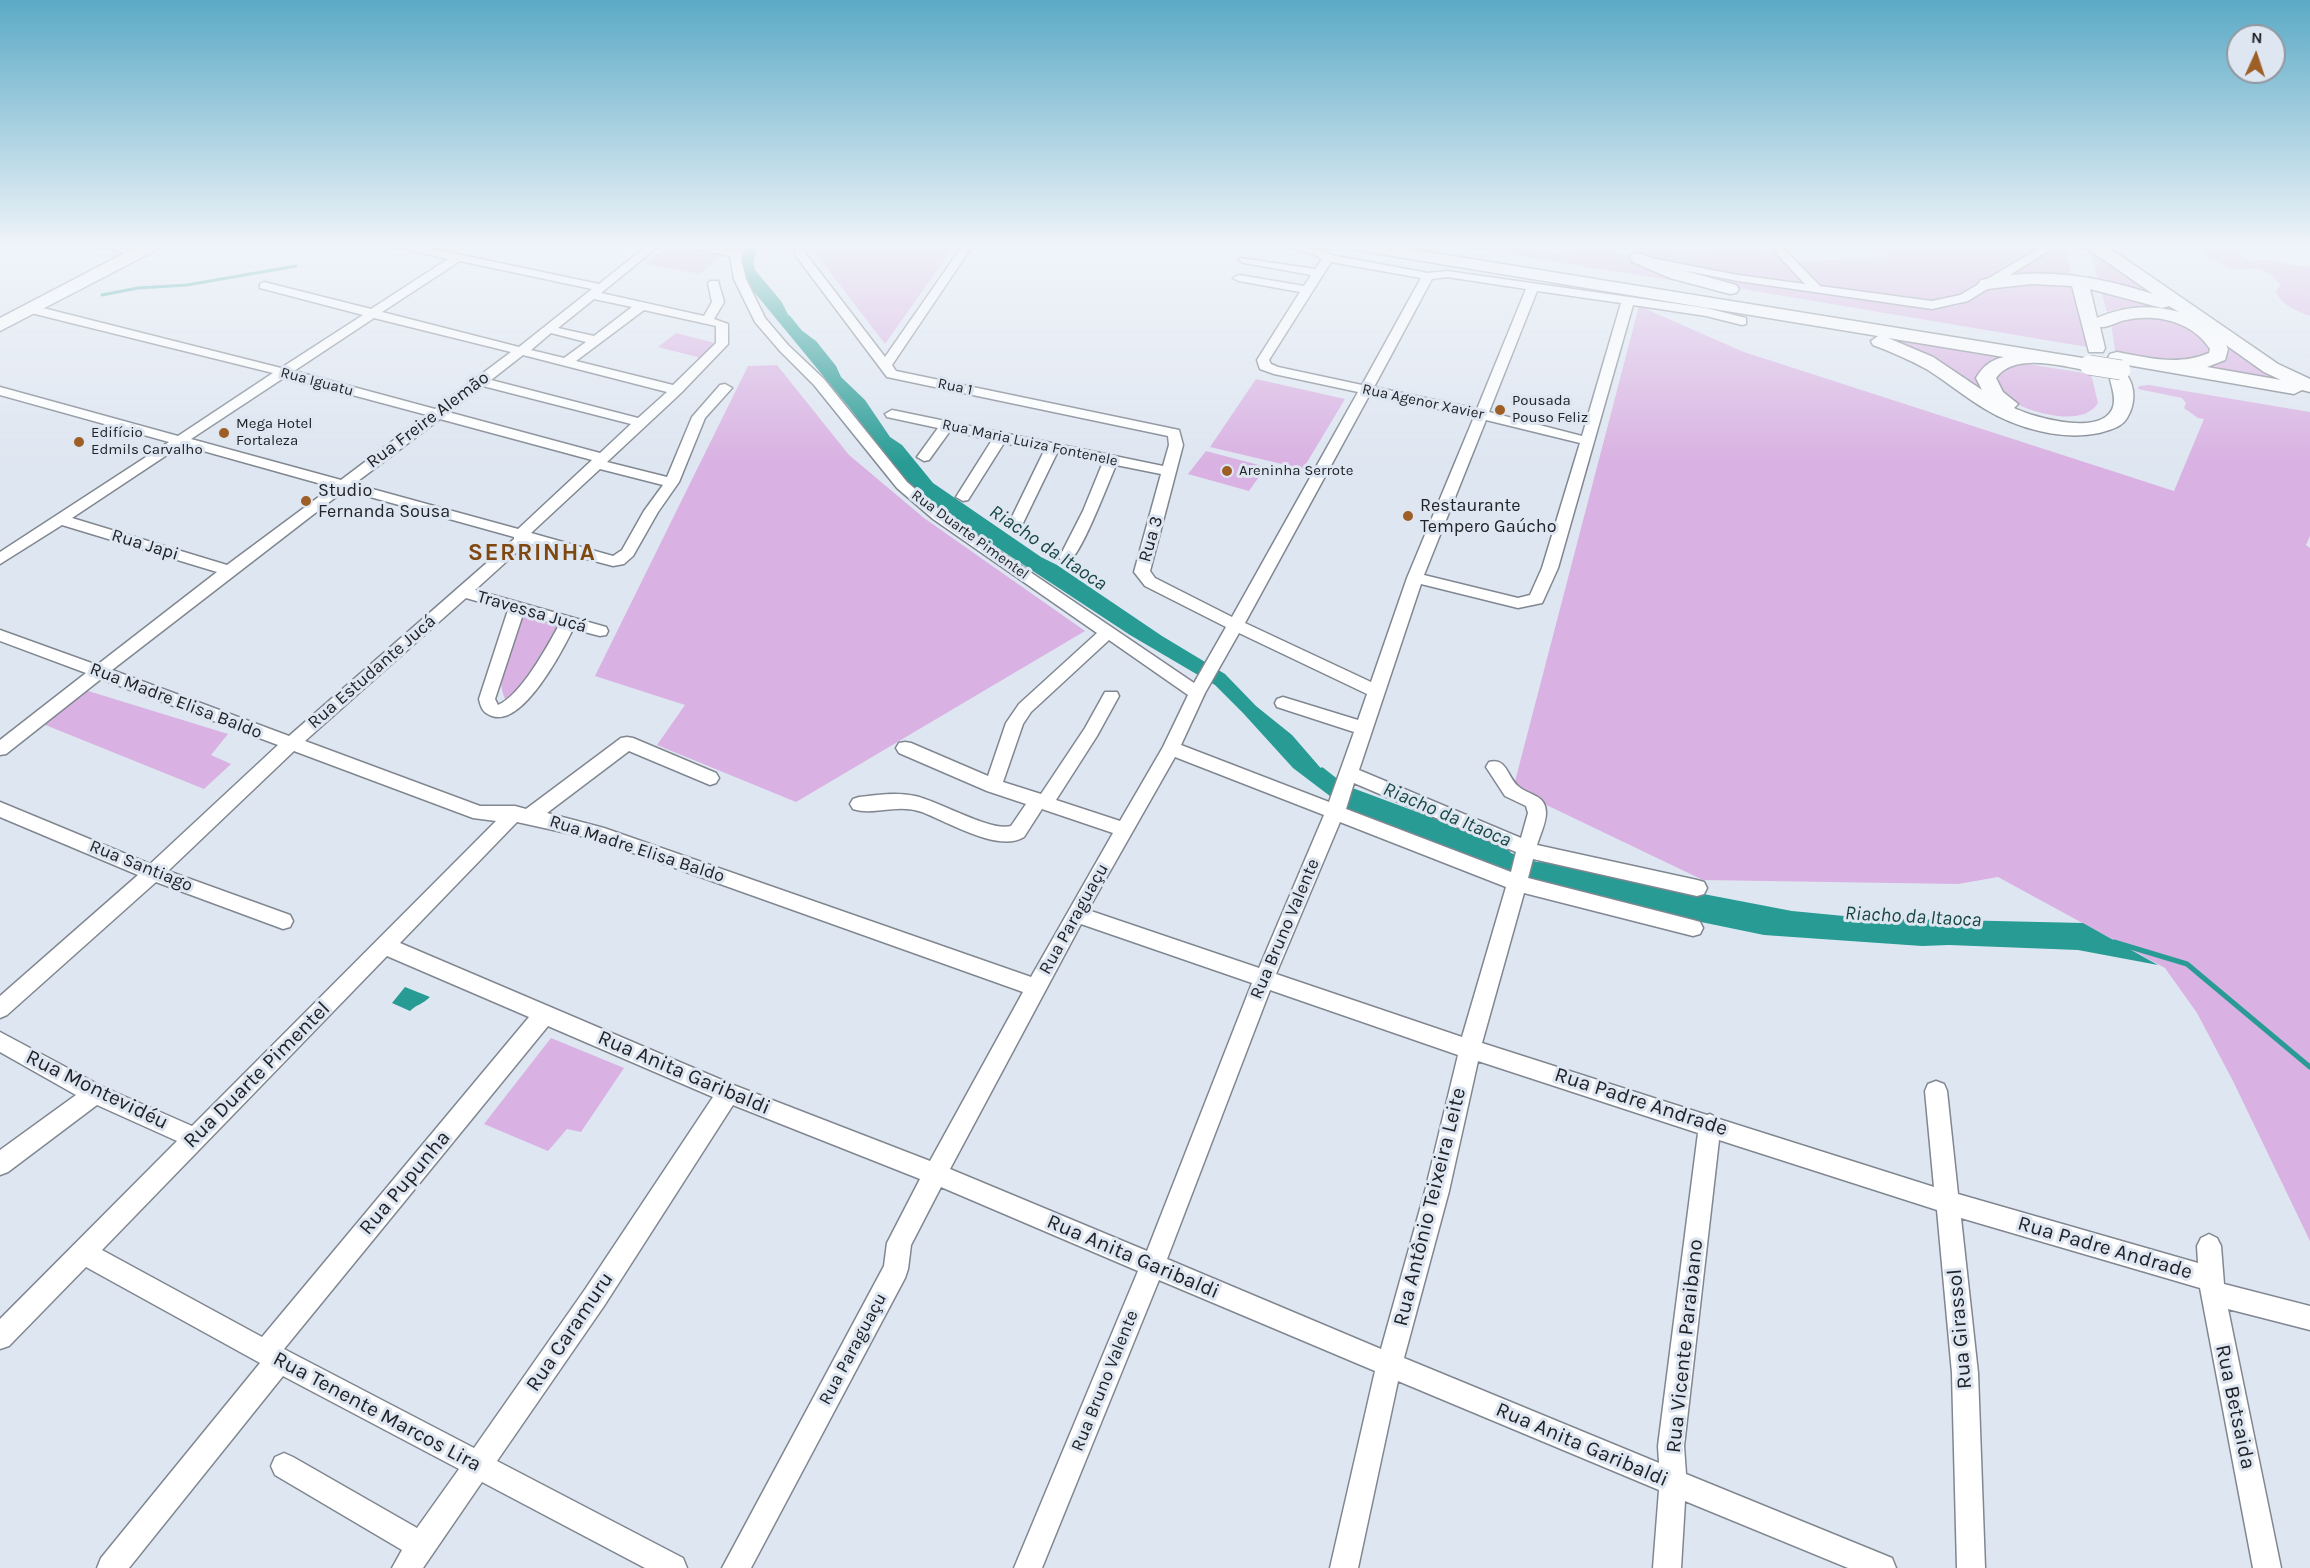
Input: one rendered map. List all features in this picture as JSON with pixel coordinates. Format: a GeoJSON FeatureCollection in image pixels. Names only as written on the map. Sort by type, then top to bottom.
{"type":"FeatureCollection","features":[{"type":"Feature","properties":{"kind":"main road"},"geometry":{"type":"LineString","coordinates":[[1803,318],[1899,348],[1927,361],[2011,415],[2035,423],[2082,429],[2105,426],[2116,420],[2124,405],[2105,362],[2096,318]]}},
{"type":"Feature","properties":{"kind":"main road"},"geometry":{"type":"LineString","coordinates":[[1809,318],[2040,356],[2167,366],[2310,388]]}},
{"type":"Feature","properties":{"kind":"main road"},"geometry":{"type":"LineString","coordinates":[[1873,318],[2310,402]]}},
{"type":"Feature","properties":{"kind":"main road"},"geometry":{"type":"LineString","coordinates":[[2040,356],[1996,365],[1989,370],[1986,378],[1989,388],[1995,395],[2021,411],[2047,419],[2086,419],[2100,414],[2106,408],[2108,400],[2105,362],[2096,318]]}},
{"type":"Feature","properties":{"kind":"main road"},"geometry":{"type":"LineString","coordinates":[[2167,366],[2213,360],[2218,356],[2219,350],[2216,340],[2209,333],[2196,325],[2170,318]]}},
{"type":"Feature","properties":{"kind":"main road"},"geometry":{"type":"LineString","coordinates":[[2199,319],[2271,368],[2310,388]]}},
{"type":"Feature","properties":{"kind":"street","name":"Rua Iguatu"},"geometry":{"type":"LineString","coordinates":[[68,318],[282,372],[599,461],[640,476],[672,482]]}},
{"type":"Feature","properties":{"kind":"street"},"geometry":{"type":"LineString","coordinates":[[3,554],[60,519],[364,318]]}},
{"type":"Feature","properties":{"kind":"street"},"geometry":{"type":"LineString","coordinates":[[392,318],[676,390]]}},
{"type":"Feature","properties":{"kind":"street","name":"Rua Freire Alemão"},"geometry":{"type":"LineString","coordinates":[[0,749],[229,571],[562,318]]}},
{"type":"Feature","properties":{"kind":"street"},"geometry":{"type":"LineString","coordinates":[[567,362],[626,318]]}},
{"type":"Feature","properties":{"kind":"street"},"geometry":{"type":"LineString","coordinates":[[699,318],[707,320]]}},
{"type":"Feature","properties":{"kind":"street","name":"Rua Duarte Pimentel"},"geometry":{"type":"LineString","coordinates":[[759,318],[784,348],[819,382],[902,485],[938,516],[1108,632],[1198,690]]}},
{"type":"Feature","properties":{"kind":"street","name":"Rua 1"},"geometry":{"type":"LineString","coordinates":[[850,318],[886,365],[885,369],[892,374],[1170,431],[1176,435]]}},
{"type":"Feature","properties":{"kind":"street"},"geometry":{"type":"LineString","coordinates":[[886,365],[918,318]]}},
{"type":"Feature","properties":{"kind":"street","name":"Rua Agenor Xavier"},"geometry":{"type":"LineString","coordinates":[[1290,318],[1263,360],[1265,366],[1274,370],[1480,414],[1586,441]]}},
{"type":"Feature","properties":{"kind":"street","name":"Rua Paraguaçu"},"geometry":{"type":"LineString","coordinates":[[736,1568],[897,1269],[899,1243],[936,1173],[1076,914],[1171,748],[1198,690],[1368,390],[1406,318]]}},
{"type":"Feature","properties":{"kind":"street","name":"Rua Bruno Valente"},"geometry":{"type":"LineString","coordinates":[[1028,1568],[1153,1265],[1264,979],[1335,811],[1414,578],[1520,318]]}},
{"type":"Feature","properties":{"kind":"street"},"geometry":{"type":"LineString","coordinates":[[1414,578],[1518,603],[1536,599],[1550,568],[1623,318]]}},
{"type":"Feature","properties":{"kind":"street"},"geometry":{"type":"LineString","coordinates":[[1731,318],[1742,321]]}},
{"type":"Feature","properties":{"kind":"street","name":"Rua Estudante Jucá"},"geometry":{"type":"LineString","coordinates":[[0,1009],[153,873],[291,744],[522,540],[521,534],[676,390],[719,347],[723,339],[722,324],[707,320]]}},
{"type":"Feature","properties":{"kind":"street"},"geometry":{"type":"LineString","coordinates":[[548,329],[596,340]]}},
{"type":"Feature","properties":{"kind":"street"},"geometry":{"type":"LineString","coordinates":[[480,381],[641,423]]}},
{"type":"Feature","properties":{"kind":"street"},"geometry":{"type":"LineString","coordinates":[[2,393],[521,534],[533,540],[620,561],[626,556],[651,511],[672,482],[699,417],[724,388]]}},
{"type":"Feature","properties":{"kind":"street","name":"Rua Maria Luiza Fontenele"},"geometry":{"type":"LineString","coordinates":[[892,414],[1169,471]]}},
{"type":"Feature","properties":{"kind":"street"},"geometry":{"type":"LineString","coordinates":[[924,457],[947,425]]}},
{"type":"Feature","properties":{"kind":"street","name":"Rua 3"},"geometry":{"type":"LineString","coordinates":[[1176,435],[1176,445],[1142,572],[1150,582],[1235,627]]}},
{"type":"Feature","properties":{"kind":"street"},"geometry":{"type":"LineString","coordinates":[[963,497],[1000,438]]}},
{"type":"Feature","properties":{"kind":"street"},"geometry":{"type":"LineString","coordinates":[[1016,523],[1052,448]]}},
{"type":"Feature","properties":{"kind":"street"},"geometry":{"type":"LineString","coordinates":[[1066,558],[1090,511],[1111,459]]}},
{"type":"Feature","properties":{"kind":"street","name":"Rua Japi"},"geometry":{"type":"LineString","coordinates":[[60,519],[229,571]]}},
{"type":"Feature","properties":{"kind":"street","name":"Travessa Jucá"},"geometry":{"type":"LineString","coordinates":[[463,592],[600,631]]}},
{"type":"Feature","properties":{"kind":"street"},"geometry":{"type":"LineString","coordinates":[[517,607],[487,699],[489,707],[496,711],[505,710],[514,703],[540,671],[568,622]]}},
{"type":"Feature","properties":{"kind":"street"},"geometry":{"type":"LineString","coordinates":[[1235,627],[1377,692]]}},
{"type":"Feature","properties":{"kind":"street"},"geometry":{"type":"LineString","coordinates":[[993,786],[1011,730],[1025,708],[1108,632]]}},
{"type":"Feature","properties":{"kind":"street","name":"Rua Madre Elisa Baldo"},"geometry":{"type":"LineString","coordinates":[[0,635],[479,813],[554,819],[1036,988]]}},
{"type":"Feature","properties":{"kind":"street"},"geometry":{"type":"LineString","coordinates":[[859,804],[905,801],[937,809],[989,831],[1010,835],[1017,832],[1091,732],[1111,696]]}},
{"type":"Feature","properties":{"kind":"street"},"geometry":{"type":"LineString","coordinates":[[1283,703],[1363,728]]}},
{"type":"Feature","properties":{"kind":"street","name":"Rua Duarte Pimentel"},"geometry":{"type":"LineString","coordinates":[[0,1337],[385,946],[523,815],[627,743],[710,778]]}},
{"type":"Feature","properties":{"kind":"street"},"geometry":{"type":"LineString","coordinates":[[905,748],[993,786],[1124,830]]}},
{"type":"Feature","properties":{"kind":"street"},"geometry":{"type":"LineString","coordinates":[[1171,748],[1518,880],[1694,928]]}},
{"type":"Feature","properties":{"kind":"street","name":"Rua Antônio Teixeira Leite"},"geometry":{"type":"LineString","coordinates":[[1344,1568],[1389,1365],[1437,1191],[1470,1048],[1537,813],[1536,804],[1511,791],[1495,768]]}},
{"type":"Feature","properties":{"kind":"street"},"geometry":{"type":"LineString","coordinates":[[1347,775],[1525,850],[1697,888]]}},
{"type":"Feature","properties":{"kind":"street","name":"Rua Santiago"},"geometry":{"type":"LineString","coordinates":[[0,809],[153,873],[283,921]]}},
{"type":"Feature","properties":{"kind":"street","name":"Rua Padre Andrade"},"geometry":{"type":"LineString","coordinates":[[1076,914],[1470,1048],[2310,1318]]}},
{"type":"Feature","properties":{"kind":"street","name":"Rua Anita Garibaldi"},"geometry":{"type":"LineString","coordinates":[[385,946],[728,1092],[936,1173],[1389,1365],[1882,1568]]}},
{"type":"Feature","properties":{"kind":"street","name":"Rua Pupunha"},"geometry":{"type":"LineString","coordinates":[[111,1568],[272,1356],[544,1014]]}},
{"type":"Feature","properties":{"kind":"street","name":"Rua Montevidéu"},"geometry":{"type":"LineString","coordinates":[[0,1041],[95,1094],[195,1138]]}},
{"type":"Feature","properties":{"kind":"street","name":"Rua Girassol"},"geometry":{"type":"LineString","coordinates":[[1936,1091],[1965,1373],[1971,1568]]}},
{"type":"Feature","properties":{"kind":"street","name":"Rua Caramuru"},"geometry":{"type":"LineString","coordinates":[[414,1557],[595,1297],[728,1092]]}},
{"type":"Feature","properties":{"kind":"street"},"geometry":{"type":"LineString","coordinates":[[0,1164],[95,1094]]}},
{"type":"Feature","properties":{"kind":"street","name":"Rua Vicente Paraibano"},"geometry":{"type":"LineString","coordinates":[[1667,1568],[1673,1483],[1671,1446],[1710,1124]]}},
{"type":"Feature","properties":{"kind":"street","name":"Rua Betsaida"},"geometry":{"type":"LineString","coordinates":[[2209,1246],[2211,1286],[2267,1568]]}},
{"type":"Feature","properties":{"kind":"street","name":"Rua Tenente Marcos Lira"},"geometry":{"type":"LineString","coordinates":[[83,1252],[272,1356],[673,1568]]}},
{"type":"Feature","properties":{"kind":"street"},"geometry":{"type":"LineString","coordinates":[[284,1466],[414,1557]]}},
{"type":"Feature","properties":{"kind":"shaded area"},"geometry":{"type":"Polygon","coordinates":[[[776,318],[790,318],[793,324],[816,341],[836,366],[841,377],[865,400],[890,437],[902,445],[933,483],[1041,557],[1057,565],[1162,636],[1225,674],[1256,706],[1292,735],[1331,780],[1503,844],[1511,853],[1537,862],[1559,863],[1646,883],[1792,911],[1865,918],[2083,923],[2158,965],[2078,950],[1922,946],[1764,935],[1575,896],[1355,815],[1293,768],[1215,685],[1130,635],[922,498],[896,469],[776,318]]]}},
{"type":"Feature","properties":{"kind":"shaded area"},"geometry":{"type":"Polygon","coordinates":[[[865,318],[903,318],[885,344],[865,318]]]}},
{"type":"Feature","properties":{"kind":"shaded area"},"geometry":{"type":"Polygon","coordinates":[[[1636,318],[1667,318],[1744,352],[2174,491],[2204,419],[2198,418],[2184,408],[2186,403],[2182,398],[2138,389],[2139,386],[2149,385],[2310,412],[2310,536],[2306,545],[2310,548],[2310,1241],[2233,1081],[2197,1013],[2165,968],[1998,877],[1958,884],[1703,880],[1513,789],[1636,318]]]}},
{"type":"Feature","properties":{"kind":"shaded area"},"geometry":{"type":"Polygon","coordinates":[[[1916,318],[2081,318],[2087,347],[1916,318]]]}},
{"type":"Feature","properties":{"kind":"shaded area"},"geometry":{"type":"Polygon","coordinates":[[[2116,318],[2168,318],[2204,335],[2211,352],[2191,360],[2178,361],[2115,351],[2111,322],[2116,318]]]}},
{"type":"Feature","properties":{"kind":"shaded area"},"geometry":{"type":"Polygon","coordinates":[[[2211,330],[2286,380],[2206,366],[2218,363],[2226,354],[2221,341],[2211,330]]]}},
{"type":"Feature","properties":{"kind":"shaded area"},"geometry":{"type":"Polygon","coordinates":[[[676,333],[719,344],[701,358],[658,347],[676,333]]]}},
{"type":"Feature","properties":{"kind":"shaded area"},"geometry":{"type":"Polygon","coordinates":[[[1889,339],[2003,358],[1984,366],[1981,371],[1991,395],[1889,339]]]}},
{"type":"Feature","properties":{"kind":"shaded area"},"geometry":{"type":"Polygon","coordinates":[[[2021,363],[2091,374],[2098,403],[2091,411],[2068,417],[2040,413],[2016,403],[2005,396],[1994,384],[2000,370],[2021,363]]]}},
{"type":"Feature","properties":{"kind":"shaded area"},"geometry":{"type":"Polygon","coordinates":[[[777,365],[849,455],[924,518],[1085,631],[796,802],[657,745],[685,705],[595,676],[748,366],[777,365]]]}},
{"type":"Feature","properties":{"kind":"shaded area"},"geometry":{"type":"Polygon","coordinates":[[[1256,379],[1345,399],[1303,469],[1210,447],[1256,379]]]}},
{"type":"Feature","properties":{"kind":"shaded area","name":"Areninha Serrote"},"geometry":{"type":"Polygon","coordinates":[[[1206,451],[1266,467],[1249,491],[1188,474],[1206,451]]]}},
{"type":"Feature","properties":{"kind":"shaded area"},"geometry":{"type":"Polygon","coordinates":[[[521,615],[564,627],[539,666],[506,701],[502,690],[502,668],[521,615]]]}},
{"type":"Feature","properties":{"kind":"shaded area"},"geometry":{"type":"Polygon","coordinates":[[[85,690],[228,734],[211,755],[231,764],[204,789],[43,724],[85,690]]]}},
{"type":"Feature","properties":{"kind":"shaded area"},"geometry":{"type":"Polygon","coordinates":[[[405,987],[430,997],[410,1011],[392,1003],[405,987]]]}},
{"type":"Feature","properties":{"kind":"shaded area"},"geometry":{"type":"Polygon","coordinates":[[[551,1038],[624,1068],[581,1132],[567,1129],[548,1151],[484,1124],[551,1038]]]}},
{"type":"Feature","properties":{"kind":"waterway","name":"Riacho da Itaoca"},"geometry":{"type":"LineString","coordinates":[[790,318],[801,332]]}},
{"type":"Feature","properties":{"kind":"waterway","name":"Riacho da Itaoca"},"geometry":{"type":"LineString","coordinates":[[1322,770],[1341,785]]}},
{"type":"Feature","properties":{"kind":"waterway","name":"Riacho da Itaoca"},"geometry":{"type":"LineString","coordinates":[[2114,942],[2187,964],[2310,1067]]}},
{"type":"Feature","properties":{"kind":"place","name":"Pousada Pouso Feliz"},"geometry":{"type":"Point","coordinates":[1500,410]}},
{"type":"Feature","properties":{"kind":"place","name":"Mega Hotel Fortaleza"},"geometry":{"type":"Point","coordinates":[224,433]}},
{"type":"Feature","properties":{"kind":"place","name":"Edifício Edmils Carvalho"},"geometry":{"type":"Point","coordinates":[79,442]}},
{"type":"Feature","properties":{"kind":"place","name":"Areninha Serrote"},"geometry":{"type":"Point","coordinates":[1227,471]}},
{"type":"Feature","properties":{"kind":"place","name":"Studio Fernanda Sousa"},"geometry":{"type":"Point","coordinates":[306,501]}},
{"type":"Feature","properties":{"kind":"place","name":"Restaurante Tempero Gaúcho"},"geometry":{"type":"Point","coordinates":[1408,516]}},
{"type":"Feature","properties":{"kind":"district","name":"SERRINHA"},"geometry":{"type":"Point","coordinates":[532,553]}}]}
